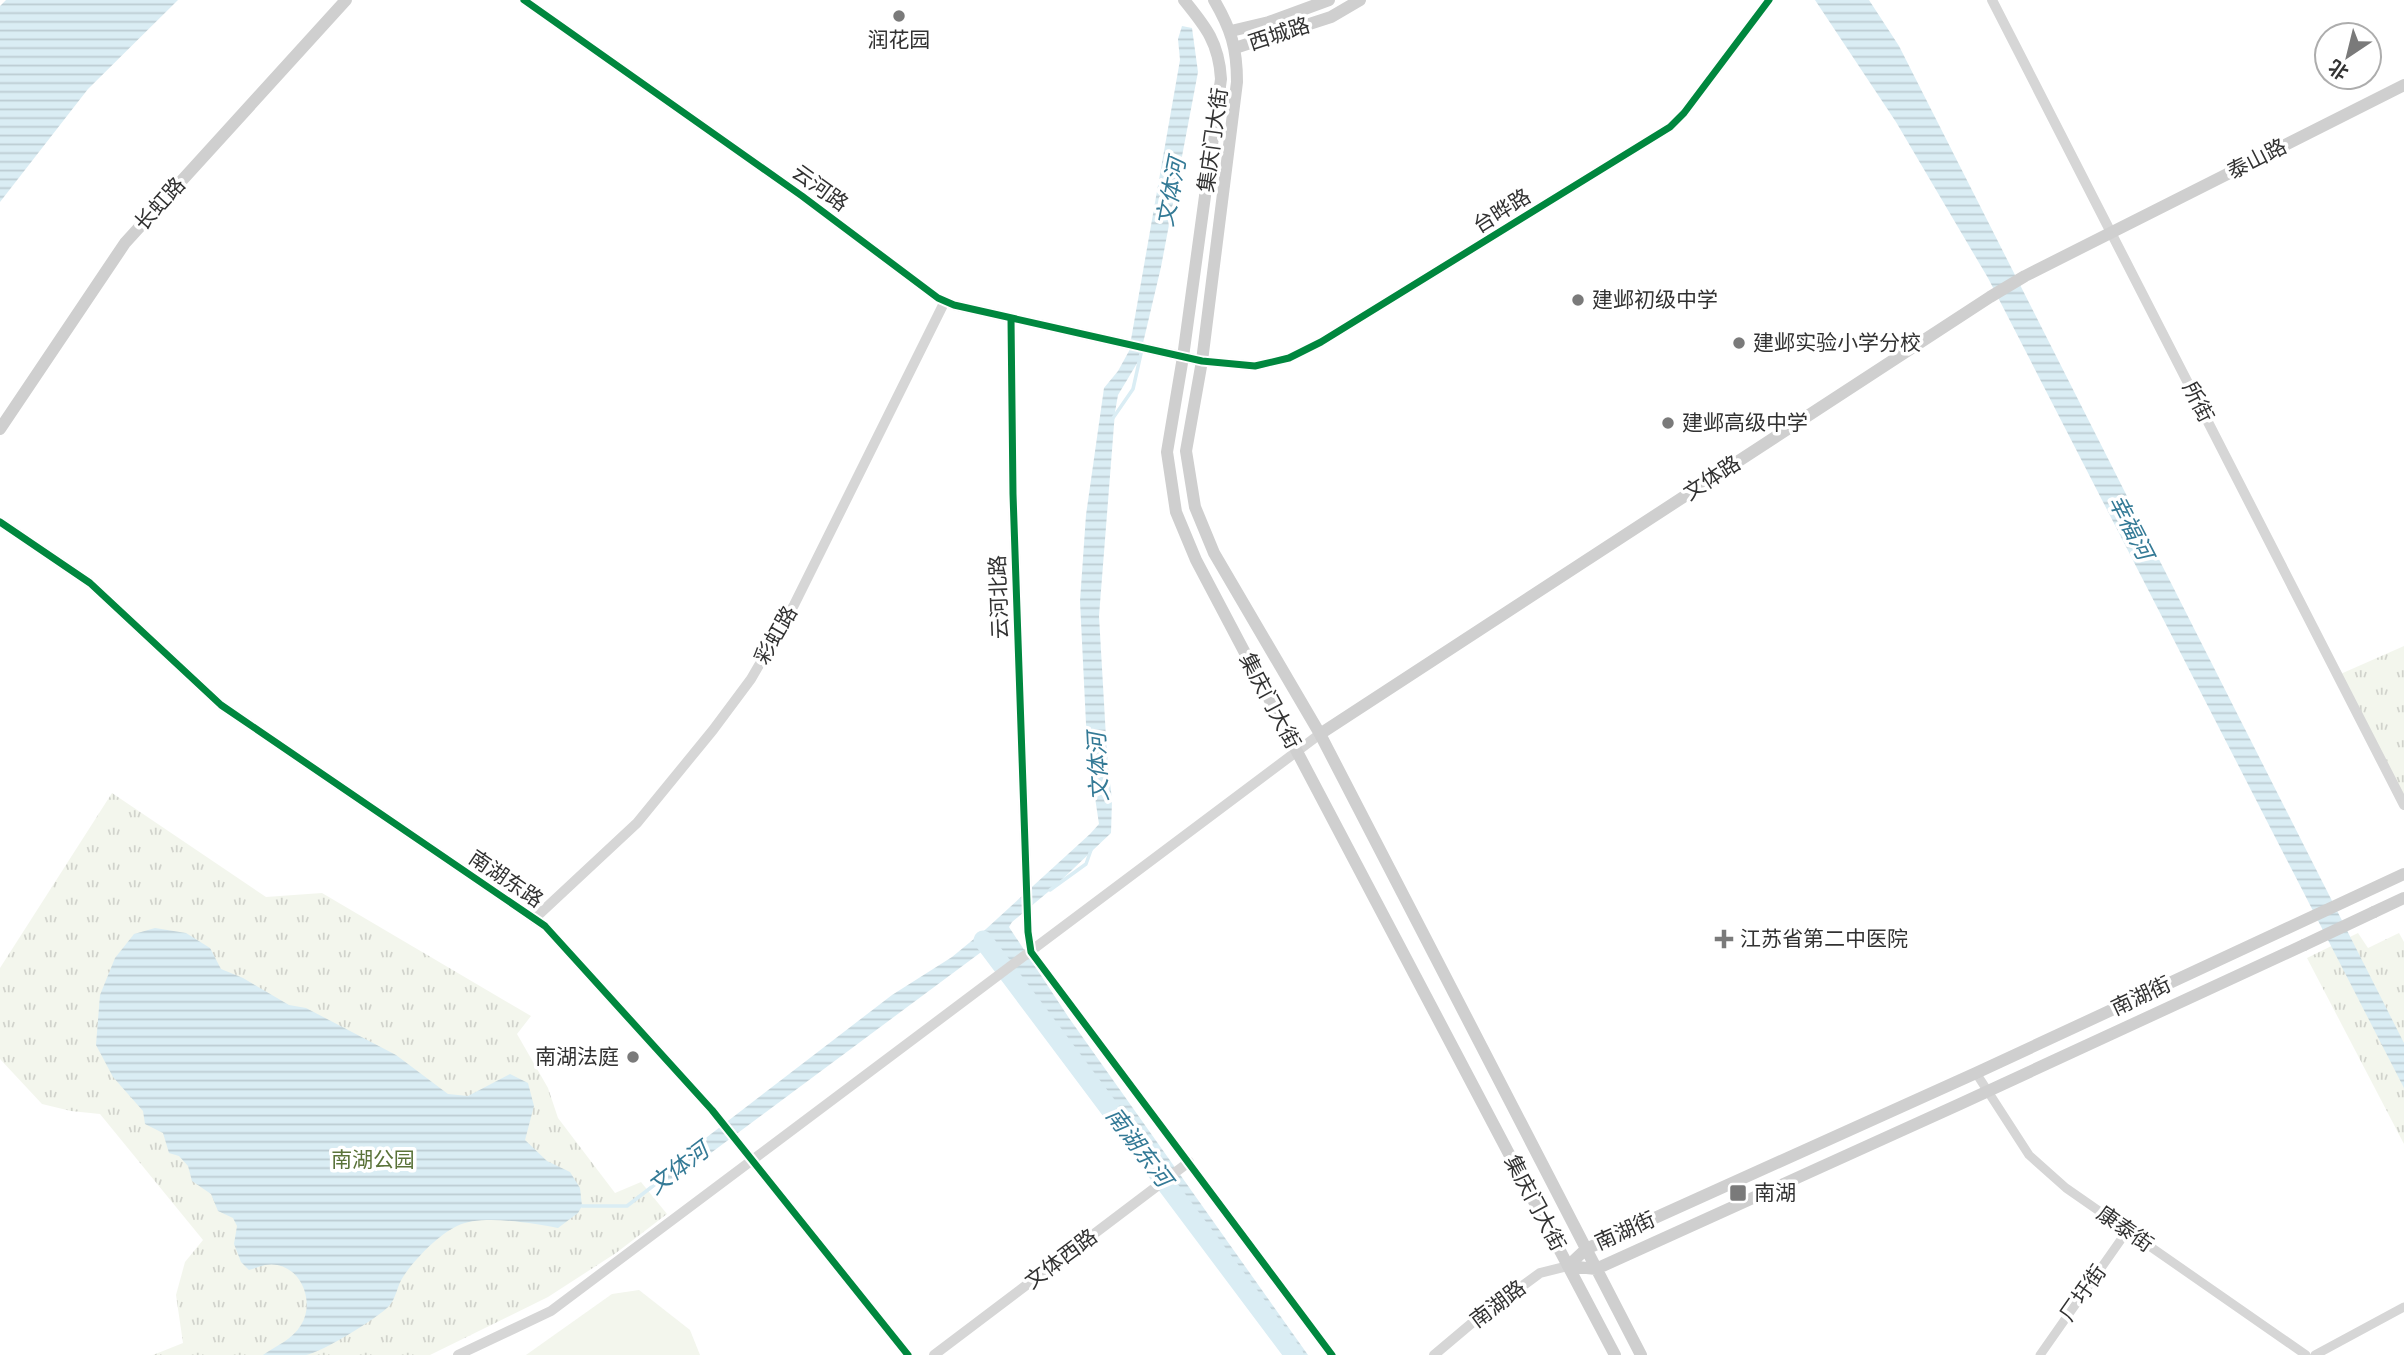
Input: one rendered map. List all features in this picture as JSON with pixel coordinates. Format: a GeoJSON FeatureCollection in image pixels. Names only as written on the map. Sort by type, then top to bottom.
{"type":"FeatureCollection","features":[{"type":"Feature","properties":{"kind":"main road","name":"长虹路"},"geometry":{"type":"LineString","coordinates":[[0,429],[124,243],[346,0]]}},
{"type":"Feature","properties":{"kind":"main road","name":"集庆门大街"},"geometry":{"type":"LineString","coordinates":[[1184,0],[1204,24],[1217,46],[1221,79],[1184,357],[1167,452],[1176,512],[1196,560],[1615,1355]]}},
{"type":"Feature","properties":{"kind":"main road","name":"集庆门大街"},"geometry":{"type":"LineString","coordinates":[[1214,0],[1231,31],[1237,82],[1202,361],[1186,451],[1195,507],[1214,552],[1320,734],[1641,1355]]}},
{"type":"Feature","properties":{"kind":"main road","name":"西城路"},"geometry":{"type":"LineString","coordinates":[[1231,31],[1269,22],[1329,0]]}},
{"type":"Feature","properties":{"kind":"main road","name":"西城路"},"geometry":{"type":"LineString","coordinates":[[1235,48],[1331,17],[1360,0]]}},
{"type":"Feature","properties":{"kind":"main road","name":"泰山路"},"geometry":{"type":"LineString","coordinates":[[2111,233],[2404,85]]}},
{"type":"Feature","properties":{"kind":"main road","name":"文体路"},"geometry":{"type":"LineString","coordinates":[[1320,734],[1994,295],[2111,233]]}},
{"type":"Feature","properties":{"kind":"main road","name":"南湖街"},"geometry":{"type":"LineString","coordinates":[[1569,1266],[1586,1249],[1976,1073],[2404,874]]}},
{"type":"Feature","properties":{"kind":"main road","name":"南湖街"},"geometry":{"type":"LineString","coordinates":[[1569,1266],[1596,1269],[1987,1092],[2404,898]]}},
{"type":"Feature","properties":{"kind":"street","name":"云河路"},"geometry":{"type":"LineString","coordinates":[[524,0],[803,196],[938,298],[1157,352]]}},
{"type":"Feature","properties":{"kind":"street","name":"台晔路"},"geometry":{"type":"LineString","coordinates":[[1157,352],[1202,361],[1255,366],[1289,358],[1321,342],[1670,127],[1684,113],[1769,0]]}},
{"type":"Feature","properties":{"kind":"street","name":"所街"},"geometry":{"type":"LineString","coordinates":[[1992,0],[2404,805]]}},
{"type":"Feature","properties":{"kind":"street","name":"彩虹路"},"geometry":{"type":"LineString","coordinates":[[534,919],[637,823],[751,679],[794,605],[945,301]]}},
{"type":"Feature","properties":{"kind":"street","name":"云河北路"},"geometry":{"type":"LineString","coordinates":[[1011,318],[1013,494],[1029,953]]}},
{"type":"Feature","properties":{"kind":"street","name":"南湖东路"},"geometry":{"type":"LineString","coordinates":[[0,522],[90,583],[220,705],[545,926],[712,1110],[908,1355]]}},
{"type":"Feature","properties":{"kind":"street"},"geometry":{"type":"LineString","coordinates":[[458,1355],[551,1311],[1320,734]]}},
{"type":"Feature","properties":{"kind":"street"},"geometry":{"type":"LineString","coordinates":[[1029,953],[1332,1355]]}},
{"type":"Feature","properties":{"kind":"street","name":"康泰街"},"geometry":{"type":"LineString","coordinates":[[1976,1073],[2029,1155],[2066,1188],[2306,1355]]}},
{"type":"Feature","properties":{"kind":"street","name":"文体西路"},"geometry":{"type":"LineString","coordinates":[[934,1355],[1189,1162]]}},
{"type":"Feature","properties":{"kind":"street","name":"厂圩街"},"geometry":{"type":"LineString","coordinates":[[2040,1355],[2127,1231]]}},
{"type":"Feature","properties":{"kind":"street","name":"南湖路"},"geometry":{"type":"LineString","coordinates":[[1434,1355],[1540,1273],[1569,1266]]}},
{"type":"Feature","properties":{"kind":"street"},"geometry":{"type":"LineString","coordinates":[[2315,1355],[2404,1307]]}},
{"type":"Feature","properties":{"kind":"green space"},"geometry":{"type":"Polygon","coordinates":[[[2404,646],[2404,806],[2336,676],[2404,646]]]}},
{"type":"Feature","properties":{"kind":"green space","name":"南湖公园"},"geometry":{"type":"Polygon","coordinates":[[[112,793],[266,897],[322,893],[531,1016],[517,1034],[548,1088],[558,1118],[615,1193],[641,1182],[667,1214],[616,1253],[548,1297],[430,1355],[153,1355],[183,1343],[176,1295],[185,1262],[203,1240],[100,1114],[42,1104],[0,1059],[0,968],[112,793]]]}},
{"type":"Feature","properties":{"kind":"green space"},"geometry":{"type":"Polygon","coordinates":[[[2358,933],[2368,948],[2399,933],[2404,942],[2404,1144],[2307,958],[2358,933]]]}},
{"type":"Feature","properties":{"kind":"green space"},"geometry":{"type":"Polygon","coordinates":[[[639,1290],[690,1330],[700,1355],[526,1355],[612,1294],[639,1290]]]}},
{"type":"Feature","properties":{"kind":"water"},"geometry":{"type":"Polygon","coordinates":[[[6,0],[178,0],[88,89],[0,202],[0,6],[6,0]]]}},
{"type":"Feature","properties":{"kind":"water","name":"幸福河"},"geometry":{"type":"Polygon","coordinates":[[[1815,0],[1869,0],[1899,46],[2404,1043],[2404,1088],[1988,278],[1896,122],[1815,0]]]}},
{"type":"Feature","properties":{"kind":"water"},"geometry":{"type":"Polygon","coordinates":[[[1182,26],[1192,28],[1198,72],[1161,267],[1139,360],[1118,395],[1115,412],[1099,616],[1112,800],[1111,833],[1009,927],[1069,1018],[1308,1355],[1297,1355],[1064,1047],[994,947],[988,947],[665,1187],[655,1177],[892,995],[952,957],[1099,824],[1087,744],[1080,601],[1086,515],[1104,388],[1129,351],[1180,60],[1178,39],[1182,26]]]}},
{"type":"Feature","properties":{"kind":"water"},"geometry":{"type":"Polygon","coordinates":[[[155,928],[186,933],[210,948],[221,969],[243,978],[289,1005],[306,1008],[396,1055],[448,1094],[468,1096],[510,1074],[528,1083],[534,1106],[525,1140],[547,1161],[570,1172],[580,1188],[582,1206],[578,1213],[558,1228],[492,1220],[467,1222],[457,1226],[442,1235],[420,1256],[403,1277],[389,1306],[362,1326],[313,1353],[263,1355],[289,1338],[301,1325],[307,1304],[301,1283],[287,1268],[265,1265],[249,1270],[241,1262],[234,1244],[237,1226],[233,1218],[218,1211],[211,1194],[192,1181],[188,1166],[179,1156],[169,1153],[163,1133],[145,1124],[143,1111],[113,1077],[96,1045],[100,995],[115,958],[134,934],[155,928]]]}},
{"type":"Feature","properties":{"kind":"waterway","name":"文体河"},"geometry":{"type":"LineString","coordinates":[[1113,418],[1133,389],[1142,349]]}},
{"type":"Feature","properties":{"kind":"waterway","name":"文体河"},"geometry":{"type":"LineString","coordinates":[[1050,890],[1086,864],[1091,850]]}},
{"type":"Feature","properties":{"kind":"waterway","name":"南湖东河"},"geometry":{"type":"LineString","coordinates":[[983,940],[1294,1355]]}},
{"type":"Feature","properties":{"kind":"waterway","name":"文体河"},"geometry":{"type":"LineString","coordinates":[[582,1206],[627,1206],[662,1179]]}},
{"type":"Feature","properties":{"kind":"cycle path"},"geometry":{"type":"LineString","coordinates":[[524,0],[802,196],[938,298],[954,305],[1202,361],[1255,366],[1289,358],[1321,342],[1670,127],[1684,113],[1769,0]]}},
{"type":"Feature","properties":{"kind":"cycle path"},"geometry":{"type":"LineString","coordinates":[[1011,319],[1013,494],[1028,932],[1031,952],[1332,1355]]}},
{"type":"Feature","properties":{"kind":"cycle path"},"geometry":{"type":"LineString","coordinates":[[0,522],[90,583],[221,705],[545,926],[712,1110],[908,1355]]}},
{"type":"Feature","properties":{"kind":"place","name":"润花园"},"geometry":{"type":"Point","coordinates":[899,16]}},
{"type":"Feature","properties":{"kind":"place","name":"建邺初级中学"},"geometry":{"type":"Point","coordinates":[1578,300]}},
{"type":"Feature","properties":{"kind":"place","name":"建邺实验小学分校"},"geometry":{"type":"Point","coordinates":[1739,343]}},
{"type":"Feature","properties":{"kind":"place","name":"建邺高级中学"},"geometry":{"type":"Point","coordinates":[1668,423]}},
{"type":"Feature","properties":{"kind":"place","name":"江苏省第二中医院"},"geometry":{"type":"Point","coordinates":[1724,939]}},
{"type":"Feature","properties":{"kind":"place","name":"南湖法庭"},"geometry":{"type":"Point","coordinates":[633,1057]}},
{"type":"Feature","properties":{"kind":"place","name":"南湖"},"geometry":{"type":"Point","coordinates":[1738,1193]}}]}
